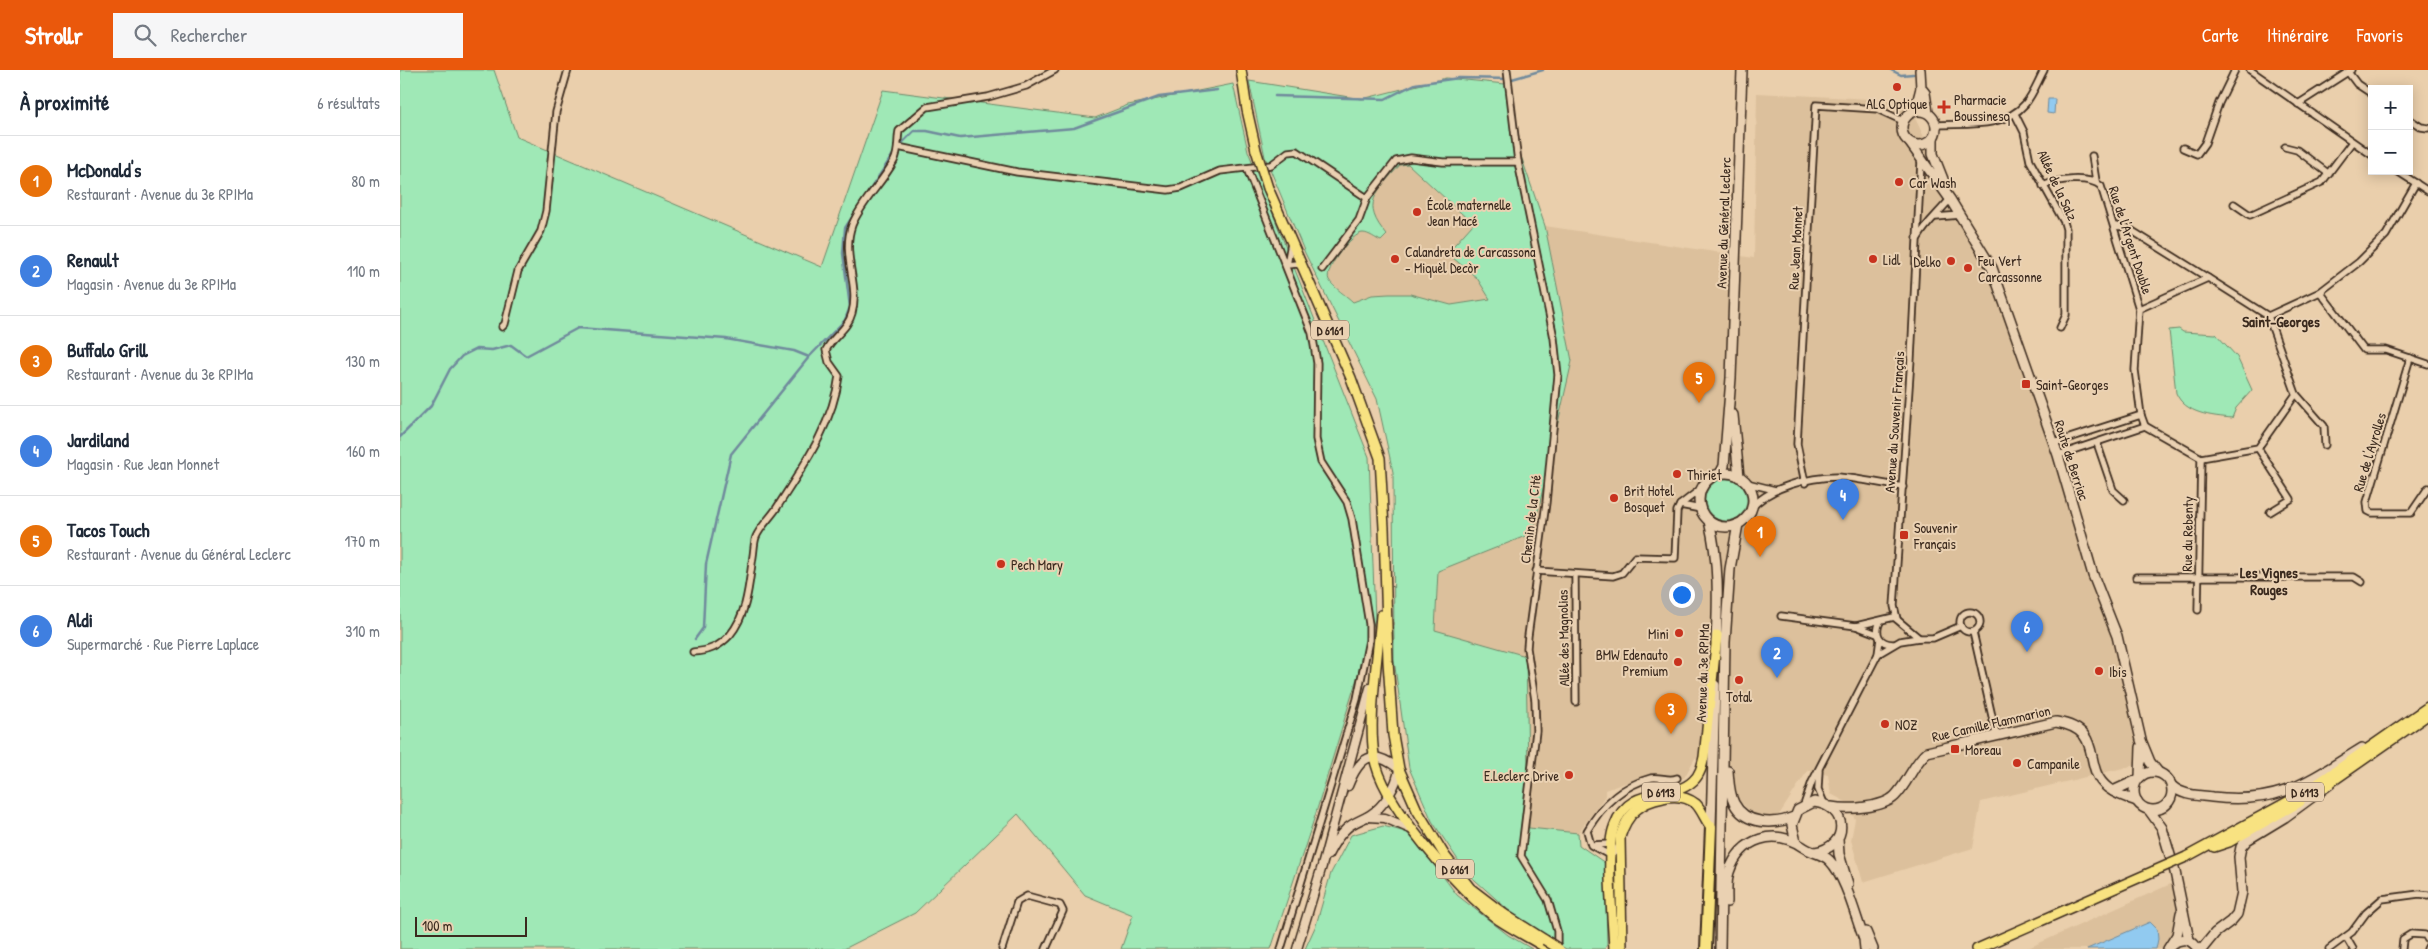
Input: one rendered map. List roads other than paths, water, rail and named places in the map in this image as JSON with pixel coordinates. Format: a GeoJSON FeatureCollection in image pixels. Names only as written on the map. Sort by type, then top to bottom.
{"type":"FeatureCollection","features":[{"type":"Feature","properties":{"kind":"highway","name":"D 6113"},"geometry":{"type":"LineString","coordinates":[[1706,949],[1711,827]]}},
{"type":"Feature","properties":{"kind":"main road","name":"D 6161"},"geometry":{"type":"LineString","coordinates":[[1241,70],[1256,150],[1268,188],[1351,378],[1377,449],[1382,474],[1389,686],[1393,735],[1399,770],[1417,810],[1445,856],[1470,888],[1546,946]]}},
{"type":"Feature","properties":{"kind":"main road","name":"Avenue du Général Leclerc"},"geometry":{"type":"LineString","coordinates":[[1720,474],[1725,457],[1731,378],[1742,70]]}},
{"type":"Feature","properties":{"kind":"main road"},"geometry":{"type":"LineString","coordinates":[[1915,111],[1922,88],[1920,70]]}},
{"type":"Feature","properties":{"kind":"main road"},"geometry":{"type":"LineString","coordinates":[[1922,88],[1925,93],[1928,113],[1936,125],[1933,138],[1922,145],[1910,143],[1902,134],[1903,121],[1910,113],[1915,111],[1928,113]]}},
{"type":"Feature","properties":{"kind":"main road","name":"Route de Berriac"},"geometry":{"type":"LineString","coordinates":[[1933,138],[1933,154],[1950,199]]}},
{"type":"Feature","properties":{"kind":"main road","name":"Route de Berriac"},"geometry":{"type":"LineString","coordinates":[[1910,143],[1961,215],[1992,268],[2058,455],[2093,575],[2117,636],[2141,740],[2150,762],[2158,772]]}},
{"type":"Feature","properties":{"kind":"main road","name":"Avenue du Général Leclerc"},"geometry":{"type":"LineString","coordinates":[[1731,378],[1734,441],[1743,480]]}},
{"type":"Feature","properties":{"kind":"main road"},"geometry":{"type":"LineString","coordinates":[[1720,474],[1733,474],[1743,480],[1752,494],[1751,509],[1744,519],[1738,524],[1725,526],[1709,521],[1701,509],[1699,498],[1702,488],[1713,476],[1720,474]]}},
{"type":"Feature","properties":{"kind":"main road","name":"Avenue du 3e RPIMa"},"geometry":{"type":"LineString","coordinates":[[1709,521],[1715,543],[1718,580],[1711,827]]}},
{"type":"Feature","properties":{"kind":"main road","name":"Avenue du 3e RPIMa"},"geometry":{"type":"LineString","coordinates":[[1724,693],[1730,569],[1738,524]]}},
{"type":"Feature","properties":{"kind":"main road","name":"D 6161"},"geometry":{"type":"LineString","coordinates":[[1385,570],[1374,719],[1374,756],[1389,793],[1413,830],[1446,871],[1472,898],[1499,920],[1546,946],[1558,949]]}},
{"type":"Feature","properties":{"kind":"main road","name":"D 6113"},"geometry":{"type":"LineString","coordinates":[[1614,949],[1614,825],[1626,807],[1646,796],[1687,786],[1699,774],[1704,757],[1716,635]]}},
{"type":"Feature","properties":{"kind":"main road"},"geometry":{"type":"LineString","coordinates":[[1724,693],[1727,759],[1730,790],[1734,804],[1743,814],[1773,824],[1794,817],[1804,805],[1814,802],[1828,805],[1838,815],[1841,826],[1838,839],[1839,854],[1873,949]]}},
{"type":"Feature","properties":{"kind":"main road"},"geometry":{"type":"LineString","coordinates":[[1721,949],[1724,693]]}},
{"type":"Feature","properties":{"kind":"main road","name":"D 6113"},"geometry":{"type":"LineString","coordinates":[[2186,857],[2304,793],[2428,707]]}},
{"type":"Feature","properties":{"kind":"main road"},"geometry":{"type":"LineString","coordinates":[[2172,786],[2185,794],[2233,799],[2267,797],[2284,793],[2306,782],[2417,714]]}},
{"type":"Feature","properties":{"kind":"main road","name":"D 6113"},"geometry":{"type":"LineString","coordinates":[[1977,949],[2186,857],[2229,842],[2268,821],[2342,775],[2428,714]]}},
{"type":"Feature","properties":{"kind":"main road","name":"Rue Camille Flammarion"},"geometry":{"type":"LineString","coordinates":[[1828,805],[1859,808],[1887,802],[1895,796],[1918,760],[1927,752],[1996,734],[2056,722],[2078,728],[2088,740],[2096,770],[2107,788],[2137,801]]}},
{"type":"Feature","properties":{"kind":"main road","name":"Route de Berriac"},"geometry":{"type":"LineString","coordinates":[[2139,778],[2141,740]]}},
{"type":"Feature","properties":{"kind":"main road"},"geometry":{"type":"LineString","coordinates":[[2113,791],[2152,772],[2158,772],[2167,777],[2172,786],[2172,797],[2166,806],[2162,828]]}},
{"type":"Feature","properties":{"kind":"main road"},"geometry":{"type":"LineString","coordinates":[[2202,949],[2214,933],[2232,921],[2237,914],[2242,892],[2241,847],[2247,840],[2285,817],[2342,775]]}},
{"type":"Feature","properties":{"kind":"main road"},"geometry":{"type":"LineString","coordinates":[[2139,778],[2134,790],[2137,801],[2149,810],[2162,828],[2189,940],[2198,949]]}},
{"type":"Feature","properties":{"kind":"main road","name":"D 6113"},"geometry":{"type":"LineString","coordinates":[[1622,949],[1622,897],[1615,849],[1624,825],[1631,814],[1641,804],[1650,800],[1675,796],[1688,799],[1698,806],[1711,827]]}},
{"type":"Feature","properties":{"kind":"main road"},"geometry":{"type":"LineString","coordinates":[[2149,810],[2161,809],[2166,806]]}},
{"type":"Feature","properties":{"kind":"main road"},"geometry":{"type":"LineString","coordinates":[[1841,826],[1859,808]]}},
{"type":"Feature","properties":{"kind":"main road"},"geometry":{"type":"LineString","coordinates":[[1794,817],[1793,834],[1796,842]]}},
{"type":"Feature","properties":{"kind":"main road"},"geometry":{"type":"LineString","coordinates":[[1721,949],[1725,937],[1729,872],[1739,854],[1750,842],[1762,838],[1776,837],[1796,842],[1804,849],[1830,861],[1841,878],[1865,949]]}},
{"type":"Feature","properties":{"kind":"main road"},"geometry":{"type":"LineString","coordinates":[[1814,852],[1824,851],[1838,839]]}},
{"type":"Feature","properties":{"kind":"main road"},"geometry":{"type":"LineString","coordinates":[[2170,946],[2177,935],[2182,908]]}},
{"type":"Feature","properties":{"kind":"main road"},"geometry":{"type":"LineString","coordinates":[[2170,946],[2183,939],[2189,940]]}},
{"type":"Feature","properties":{"kind":"street"},"geometry":{"type":"LineString","coordinates":[[502,327],[505,324],[518,271],[541,231],[546,210],[556,112],[568,70]]}},
{"type":"Feature","properties":{"kind":"street"},"geometry":{"type":"LineString","coordinates":[[693,652],[707,651],[717,647],[730,635],[746,604],[756,537],[771,517],[821,435],[838,386],[839,376],[829,362],[826,350],[830,341],[846,326],[852,312],[854,299],[848,261],[849,238],[853,224],[867,199],[895,160],[899,131],[927,107],[988,97],[1017,88],[1055,70]]}},
{"type":"Feature","properties":{"kind":"street","name":"Chemin de la Cité"},"geometry":{"type":"LineString","coordinates":[[1507,70],[1518,162],[1554,338],[1558,374],[1546,503],[1527,648],[1535,700],[1536,731],[1521,856],[1548,900],[1557,931],[1558,949]]}},
{"type":"Feature","properties":{"kind":"street"},"geometry":{"type":"LineString","coordinates":[[1936,125],[1997,122],[2015,114],[2026,103],[2044,70]]}},
{"type":"Feature","properties":{"kind":"street"},"geometry":{"type":"LineString","coordinates":[[2182,148],[2197,154],[2205,143],[2219,103],[2235,70]]}},
{"type":"Feature","properties":{"kind":"street"},"geometry":{"type":"LineString","coordinates":[[2250,70],[2368,152]]}},
{"type":"Feature","properties":{"kind":"street"},"geometry":{"type":"LineString","coordinates":[[2298,104],[2349,71],[2357,84],[2368,91]]}},
{"type":"Feature","properties":{"kind":"street","name":"Rue Jean Monnet"},"geometry":{"type":"LineString","coordinates":[[1805,483],[1797,444],[1816,105],[1877,109],[1903,121]]}},
{"type":"Feature","properties":{"kind":"street","name":"Allée de la Salz"},"geometry":{"type":"LineString","coordinates":[[2015,114],[2024,132],[2030,161],[2064,222],[2066,229],[2066,315],[2060,328]]}},
{"type":"Feature","properties":{"kind":"street"},"geometry":{"type":"LineString","coordinates":[[2413,121],[2428,128]]}},
{"type":"Feature","properties":{"kind":"street"},"geometry":{"type":"LineString","coordinates":[[2234,204],[2250,214],[2322,182],[2352,142]]}},
{"type":"Feature","properties":{"kind":"street"},"geometry":{"type":"LineString","coordinates":[[898,147],[1017,172],[1168,190],[1181,188],[1220,171],[1272,165],[1288,152],[1297,151],[1367,198]]}},
{"type":"Feature","properties":{"kind":"street"},"geometry":{"type":"LineString","coordinates":[[2285,147],[2297,150],[2329,174]]}},
{"type":"Feature","properties":{"kind":"street","name":"Rue de l'Argent Double"},"geometry":{"type":"LineString","coordinates":[[2092,156],[2096,181],[2101,186],[2139,309]]}},
{"type":"Feature","properties":{"kind":"street"},"geometry":{"type":"LineString","coordinates":[[1322,269],[1359,220],[1367,198],[1396,161],[1411,158],[1443,162],[1518,162]]}},
{"type":"Feature","properties":{"kind":"street","name":"Avenue du Souvenir Français"},"geometry":{"type":"LineString","coordinates":[[1890,617],[1894,606],[1903,487],[1921,161]]}},
{"type":"Feature","properties":{"kind":"street"},"geometry":{"type":"LineString","coordinates":[[1247,169],[1287,265],[1312,333],[1316,355],[1316,439],[1321,462],[1346,502],[1352,519],[1369,624],[1369,640],[1357,699],[1281,949]]}},
{"type":"Feature","properties":{"kind":"street"},"geometry":{"type":"LineString","coordinates":[[2403,175],[2428,191]]}},
{"type":"Feature","properties":{"kind":"street","name":"Rue de l'Argent Double"},"geometry":{"type":"LineString","coordinates":[[2043,186],[2059,181],[2096,181]]}},
{"type":"Feature","properties":{"kind":"street"},"geometry":{"type":"LineString","coordinates":[[2268,316],[2320,292],[2359,262],[2386,235],[2416,183]]}},
{"type":"Feature","properties":{"kind":"street"},"geometry":{"type":"LineString","coordinates":[[1917,240],[1923,228],[1936,217],[1950,199]]}},
{"type":"Feature","properties":{"kind":"street"},"geometry":{"type":"LineString","coordinates":[[1936,217],[1961,215]]}},
{"type":"Feature","properties":{"kind":"street"},"geometry":{"type":"LineString","coordinates":[[2114,226],[2126,227],[2268,316],[2296,394],[2324,426],[2325,445]]}},
{"type":"Feature","properties":{"kind":"street"},"geometry":{"type":"LineString","coordinates":[[1287,265],[1292,241]]}},
{"type":"Feature","properties":{"kind":"street"},"geometry":{"type":"LineString","coordinates":[[1287,265],[1297,264],[1303,268]]}},
{"type":"Feature","properties":{"kind":"street"},"geometry":{"type":"LineString","coordinates":[[2208,278],[2139,309],[2135,370],[2141,415],[2145,426],[2201,458],[2258,448],[2296,394]]}},
{"type":"Feature","properties":{"kind":"street"},"geometry":{"type":"LineString","coordinates":[[2320,292],[2364,350],[2382,349],[2428,364]]}},
{"type":"Feature","properties":{"kind":"street","name":"Rue de l'Ayrolles"},"geometry":{"type":"LineString","coordinates":[[2410,358],[2367,502],[2368,511],[2372,513],[2411,513],[2428,488]]}},
{"type":"Feature","properties":{"kind":"street"},"geometry":{"type":"LineString","coordinates":[[2054,443],[2141,415]]}},
{"type":"Feature","properties":{"kind":"street"},"geometry":{"type":"LineString","coordinates":[[2058,455],[2145,426]]}},
{"type":"Feature","properties":{"kind":"street"},"geometry":{"type":"LineString","coordinates":[[2097,442],[2113,490],[2124,500]]}},
{"type":"Feature","properties":{"kind":"street"},"geometry":{"type":"LineString","coordinates":[[2258,448],[2291,499],[2270,512]]}},
{"type":"Feature","properties":{"kind":"street","name":"Rue du Rebenty"},"geometry":{"type":"LineString","coordinates":[[2198,610],[2201,458]]}},
{"type":"Feature","properties":{"kind":"street"},"geometry":{"type":"LineString","coordinates":[[1751,509],[1763,496],[1775,490],[1836,477],[1903,487]]}},
{"type":"Feature","properties":{"kind":"street"},"geometry":{"type":"LineString","coordinates":[[1743,480],[1775,490]]}},
{"type":"Feature","properties":{"kind":"street"},"geometry":{"type":"LineString","coordinates":[[1536,571],[1613,576],[1622,573],[1635,557],[1675,558],[1677,511],[1680,505],[1702,488]]}},
{"type":"Feature","properties":{"kind":"street"},"geometry":{"type":"LineString","coordinates":[[1680,505],[1701,509]]}},
{"type":"Feature","properties":{"kind":"street","name":"Allée des Magnolias"},"geometry":{"type":"LineString","coordinates":[[1575,574],[1576,702]]}},
{"type":"Feature","properties":{"kind":"street"},"geometry":{"type":"LineString","coordinates":[[2136,577],[2354,577],[2362,582]]}},
{"type":"Feature","properties":{"kind":"street","name":"Avenue du Souvenir Français"},"geometry":{"type":"LineString","coordinates":[[1894,606],[1897,619]]}},
{"type":"Feature","properties":{"kind":"street"},"geometry":{"type":"LineString","coordinates":[[1961,626],[1964,615],[1973,613],[1980,624],[1972,632]]}},
{"type":"Feature","properties":{"kind":"street"},"geometry":{"type":"LineString","coordinates":[[1781,616],[1856,626],[1880,622],[1890,617],[1897,619],[1904,628],[1919,638]]}},
{"type":"Feature","properties":{"kind":"street"},"geometry":{"type":"LineString","coordinates":[[1804,805],[1819,769],[1878,654],[1880,622]]}},
{"type":"Feature","properties":{"kind":"street"},"geometry":{"type":"LineString","coordinates":[[1856,626],[1893,644]]}},
{"type":"Feature","properties":{"kind":"street"},"geometry":{"type":"LineString","coordinates":[[1878,654],[1900,641],[1933,638],[1961,626]]}},
{"type":"Feature","properties":{"kind":"street"},"geometry":{"type":"LineString","coordinates":[[1961,626],[1964,630],[1972,632]]}},
{"type":"Feature","properties":{"kind":"street"},"geometry":{"type":"LineString","coordinates":[[1900,641],[1904,636],[1904,628]]}},
{"type":"Feature","properties":{"kind":"street"},"geometry":{"type":"LineString","coordinates":[[1297,949],[1369,696],[1380,632]]}},
{"type":"Feature","properties":{"kind":"street"},"geometry":{"type":"LineString","coordinates":[[1972,632],[1996,734]]}},
{"type":"Feature","properties":{"kind":"street"},"geometry":{"type":"LineString","coordinates":[[1322,866],[1342,833],[1357,821],[1376,811],[1398,778],[1399,770],[1386,759],[1374,756],[1365,759],[1358,765],[1345,795],[1340,801]]}},
{"type":"Feature","properties":{"kind":"street"},"geometry":{"type":"LineString","coordinates":[[1819,769],[1818,789],[1828,805]]}},
{"type":"Feature","properties":{"kind":"street"},"geometry":{"type":"LineString","coordinates":[[1591,845],[1586,831],[1596,814],[1617,794],[1651,778],[1673,780],[1677,778]]}},
{"type":"Feature","properties":{"kind":"street"},"geometry":{"type":"LineString","coordinates":[[1367,816],[1385,818],[1413,830]]}},
{"type":"Feature","properties":{"kind":"street"},"geometry":{"type":"LineString","coordinates":[[1591,845],[1615,849]]}},
{"type":"Feature","properties":{"kind":"street"},"geometry":{"type":"LineString","coordinates":[[1591,845],[1615,849]]}},
{"type":"Feature","properties":{"kind":"street"},"geometry":{"type":"LineString","coordinates":[[2329,949],[2346,937],[2366,912],[2382,899],[2419,894],[2428,896]]}},
{"type":"Feature","properties":{"kind":"street"},"geometry":{"type":"LineString","coordinates":[[1002,949],[1017,902],[1026,896],[1060,904],[1063,911],[1046,949]]}},
{"type":"Feature","properties":{"kind":"street"},"geometry":{"type":"LineString","coordinates":[[2402,949],[2403,939],[2411,934],[2425,935],[2428,940]]}},
{"type":"Feature","properties":{"kind":"street"},"geometry":{"type":"LineString","coordinates":[[2346,937],[2353,949]]}},
{"type":"Feature","properties":{"kind":"water"},"geometry":{"type":"Polygon","coordinates":[[[2048,99],[2055,99],[2054,114],[2047,113],[2048,99]]]}},
{"type":"Feature","properties":{"kind":"water"},"geometry":{"type":"Polygon","coordinates":[[[2150,922],[2157,929],[2156,949],[2087,949],[2150,922]]]}},
{"type":"Feature","properties":{"kind":"waterway"},"geometry":{"type":"LineString","coordinates":[[1275,96],[1385,99],[1415,84],[1459,78],[1512,79],[1543,70]]}},
{"type":"Feature","properties":{"kind":"waterway"},"geometry":{"type":"LineString","coordinates":[[1891,70],[1901,75],[1913,74]]}},
{"type":"Feature","properties":{"kind":"waterway"},"geometry":{"type":"LineString","coordinates":[[899,146],[914,131],[927,131],[960,138],[1074,128],[1159,97],[1217,90]]}},
{"type":"Feature","properties":{"kind":"waterway"},"geometry":{"type":"LineString","coordinates":[[695,639],[703,628],[706,564],[731,454],[809,357],[845,320],[850,307],[843,253],[845,228],[896,150]]}},
{"type":"Feature","properties":{"kind":"waterway"},"geometry":{"type":"LineString","coordinates":[[400,437],[431,406],[450,369],[462,356],[476,349],[492,350],[511,345],[526,356],[578,328],[726,339],[794,351],[809,357]]}},
{"type":"Feature","properties":{"kind":"place","name":"ALG Optique"},"geometry":{"type":"Point","coordinates":[1897,87]}},
{"type":"Feature","properties":{"kind":"place","name":"Pharmacie Boussinesq"},"geometry":{"type":"Point","coordinates":[1944,107]}},
{"type":"Feature","properties":{"kind":"place","name":"Car Wash"},"geometry":{"type":"Point","coordinates":[1899,182]}},
{"type":"Feature","properties":{"kind":"place","name":"École maternelle Jean Macé"},"geometry":{"type":"Point","coordinates":[1417,212]}},
{"type":"Feature","properties":{"kind":"place","name":"Calandreta de Carcassona - Miquèl Decòr"},"geometry":{"type":"Point","coordinates":[1395,259]}},
{"type":"Feature","properties":{"kind":"place","name":"Lidl"},"geometry":{"type":"Point","coordinates":[1873,259]}},
{"type":"Feature","properties":{"kind":"place","name":"Delko"},"geometry":{"type":"Point","coordinates":[1951,261]}},
{"type":"Feature","properties":{"kind":"place","name":"Feu Vert Carcassonne"},"geometry":{"type":"Point","coordinates":[1968,268]}},
{"type":"Feature","properties":{"kind":"place","name":"Saint-Georges"},"geometry":{"type":"Point","coordinates":[2026,384]}},
{"type":"Feature","properties":{"kind":"place","name":"Tacos Touch"},"geometry":{"type":"Point","coordinates":[1699,403]}},
{"type":"Feature","properties":{"kind":"place","name":"Thiriet"},"geometry":{"type":"Point","coordinates":[1677,474]}},
{"type":"Feature","properties":{"kind":"place","name":"Brit Hotel Bosquet"},"geometry":{"type":"Point","coordinates":[1614,498]}},
{"type":"Feature","properties":{"kind":"place","name":"Jardiland"},"geometry":{"type":"Point","coordinates":[1843,520]}},
{"type":"Feature","properties":{"kind":"place","name":"Souvenir Français"},"geometry":{"type":"Point","coordinates":[1904,535]}},
{"type":"Feature","properties":{"kind":"place","name":"McDonald's"},"geometry":{"type":"Point","coordinates":[1760,557]}},
{"type":"Feature","properties":{"kind":"place","name":"Pech Mary"},"geometry":{"type":"Point","coordinates":[1001,564]}},
{"type":"Feature","properties":{"kind":"place","name":"Mini"},"geometry":{"type":"Point","coordinates":[1679,633]}},
{"type":"Feature","properties":{"kind":"place","name":"Aldi"},"geometry":{"type":"Point","coordinates":[2027,652]}},
{"type":"Feature","properties":{"kind":"place","name":"BMW Edenauto Premium"},"geometry":{"type":"Point","coordinates":[1678,662]}},
{"type":"Feature","properties":{"kind":"place","name":"Ibis"},"geometry":{"type":"Point","coordinates":[2099,671]}},
{"type":"Feature","properties":{"kind":"place","name":"Renault"},"geometry":{"type":"Point","coordinates":[1777,678]}},
{"type":"Feature","properties":{"kind":"place","name":"Total"},"geometry":{"type":"Point","coordinates":[1739,680]}},
{"type":"Feature","properties":{"kind":"place","name":"NOZ"},"geometry":{"type":"Point","coordinates":[1885,724]}},
{"type":"Feature","properties":{"kind":"place","name":"Buffalo Grill"},"geometry":{"type":"Point","coordinates":[1671,734]}},
{"type":"Feature","properties":{"kind":"place","name":"Moreau"},"geometry":{"type":"Point","coordinates":[1955,749]}},
{"type":"Feature","properties":{"kind":"place","name":"Campanile"},"geometry":{"type":"Point","coordinates":[2017,763]}},
{"type":"Feature","properties":{"kind":"place","name":"E.Leclerc Drive"},"geometry":{"type":"Point","coordinates":[1569,775]}},
{"type":"Feature","properties":{"kind":"district","name":"Saint-Georges"},"geometry":{"type":"Point","coordinates":[2281,321]}},
{"type":"Feature","properties":{"kind":"district","name":"Les Vignes Rouges"},"geometry":{"type":"Point","coordinates":[2269,580]}}]}
